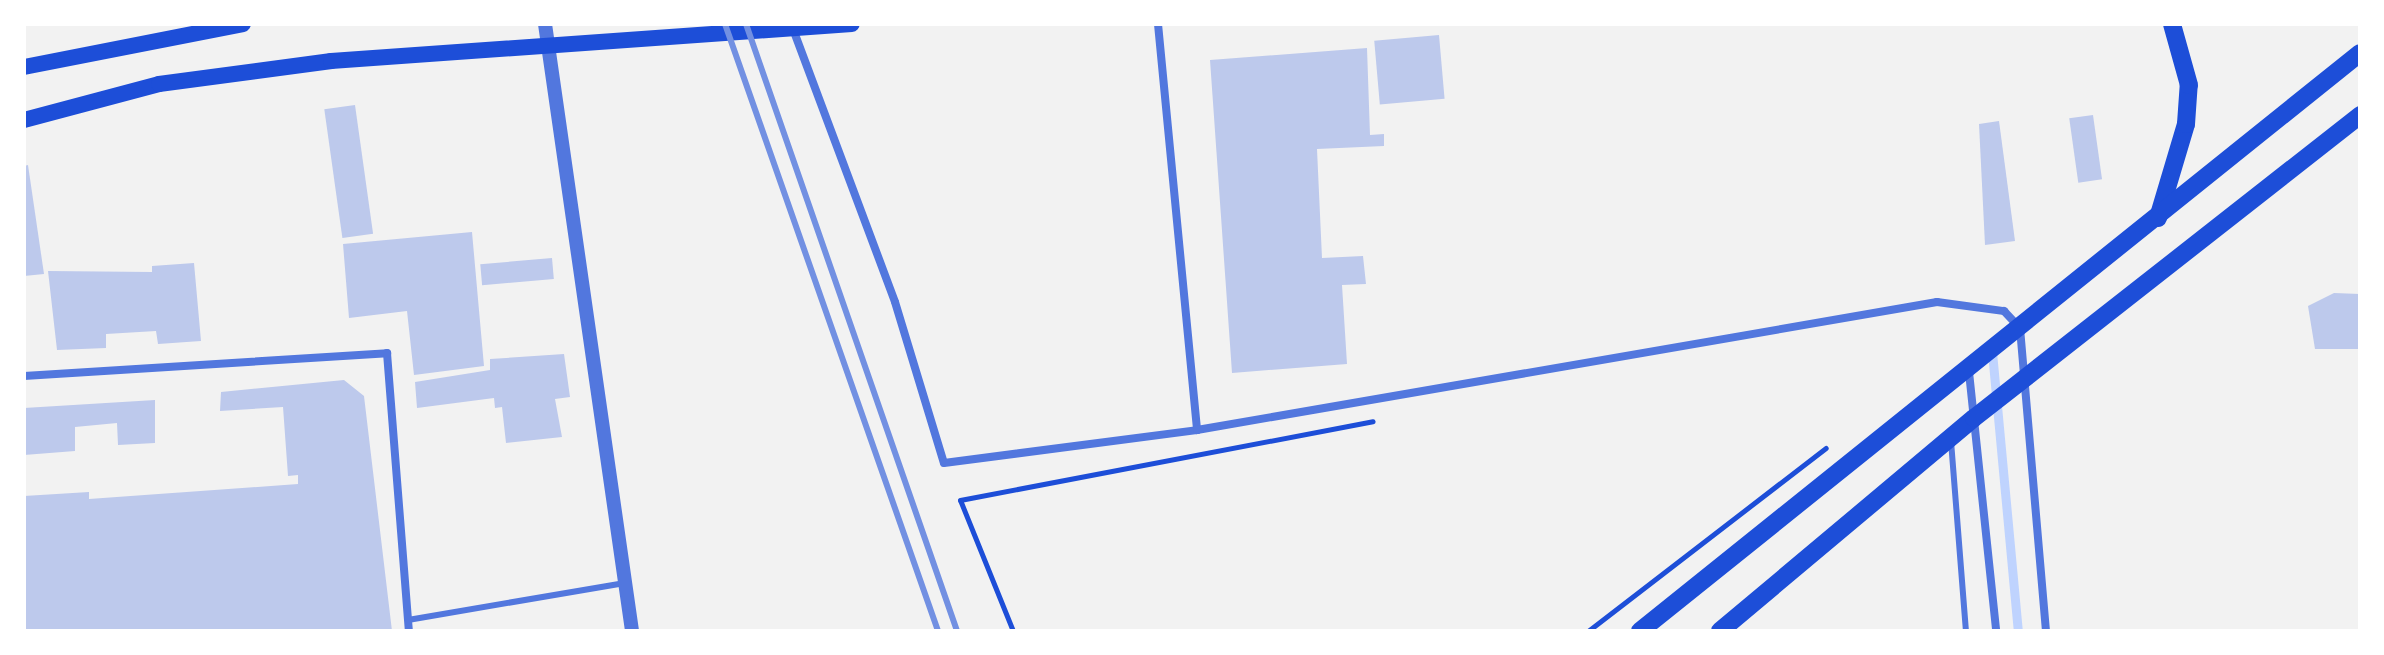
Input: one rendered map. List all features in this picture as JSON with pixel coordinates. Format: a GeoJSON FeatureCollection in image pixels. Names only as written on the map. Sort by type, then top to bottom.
{"type":"FeatureCollection","features":[{"type":"Feature","properties":{"kind":"main road"},"geometry":{"type":"LineString","coordinates":[[24,67],[243,24]]}},
{"type":"Feature","properties":{"kind":"main road"},"geometry":{"type":"LineString","coordinates":[[24,120],[159,84],[331,61],[852,24]]}},
{"type":"Feature","properties":{"kind":"main road"},"geometry":{"type":"LineString","coordinates":[[2157,222],[2186,124],[2189,85],[2172,24]]}},
{"type":"Feature","properties":{"kind":"main road"},"geometry":{"type":"LineString","coordinates":[[1640,631],[2157,222],[2360,53]]}},
{"type":"Feature","properties":{"kind":"main road"},"geometry":{"type":"LineString","coordinates":[[1720,631],[1951,441],[1974,418],[2360,115]]}},
{"type":"Feature","properties":{"kind":"street"},"geometry":{"type":"LineString","coordinates":[[545,24],[632,631]]}},
{"type":"Feature","properties":{"kind":"street"},"geometry":{"type":"LineString","coordinates":[[1158,24],[1197,430]]}},
{"type":"Feature","properties":{"kind":"street"},"geometry":{"type":"LineString","coordinates":[[793,29],[895,302],[944,463],[1197,430],[1937,302],[2004,311],[2020,328],[2046,631]]}},
{"type":"Feature","properties":{"kind":"street"},"geometry":{"type":"LineString","coordinates":[[24,376],[387,353],[409,631]]}},
{"type":"Feature","properties":{"kind":"street"},"geometry":{"type":"LineString","coordinates":[[1969,372],[1996,631]]}},
{"type":"Feature","properties":{"kind":"lane"},"geometry":{"type":"LineString","coordinates":[[1951,441],[1966,631]]}},
{"type":"Feature","properties":{"kind":"lane"},"geometry":{"type":"LineString","coordinates":[[408,620],[626,583]]}},
{"type":"Feature","properties":{"kind":"path"},"geometry":{"type":"LineString","coordinates":[[1013,631],[960,500],[1390,418]]}},
{"type":"Feature","properties":{"kind":"path"},"geometry":{"type":"LineString","coordinates":[[1588,631],[1840,437]]}},
{"type":"Feature","properties":{"kind":"building"},"geometry":{"type":"Polygon","coordinates":[[[1439,35],[1445,99],[1380,104],[1374,41],[1439,35]]]}},
{"type":"Feature","properties":{"kind":"building"},"geometry":{"type":"Polygon","coordinates":[[[1367,48],[1370,135],[1384,134],[1384,146],[1317,149],[1322,258],[1363,256],[1366,284],[1342,285],[1347,364],[1232,373],[1210,60],[1367,48]]]}},
{"type":"Feature","properties":{"kind":"building"},"geometry":{"type":"Polygon","coordinates":[[[355,105],[373,234],[342,238],[324,109],[355,105]]]}},
{"type":"Feature","properties":{"kind":"building"},"geometry":{"type":"Polygon","coordinates":[[[2093,115],[2102,179],[2078,183],[2069,118],[2093,115]]]}},
{"type":"Feature","properties":{"kind":"building"},"geometry":{"type":"Polygon","coordinates":[[[1999,121],[2015,241],[1985,245],[1979,124],[1999,121]]]}},
{"type":"Feature","properties":{"kind":"building"},"geometry":{"type":"Polygon","coordinates":[[[28,165],[44,274],[24,276],[24,166],[28,165]]]}},
{"type":"Feature","properties":{"kind":"building"},"geometry":{"type":"Polygon","coordinates":[[[472,232],[484,366],[414,375],[407,311],[349,318],[343,244],[472,232]]]}},
{"type":"Feature","properties":{"kind":"building"},"geometry":{"type":"Polygon","coordinates":[[[552,258],[554,279],[482,285],[480,264],[552,258]]]}},
{"type":"Feature","properties":{"kind":"building"},"geometry":{"type":"Polygon","coordinates":[[[194,263],[201,341],[158,344],[156,331],[106,334],[106,348],[57,350],[48,271],[152,272],[152,266],[194,263]]]}},
{"type":"Feature","properties":{"kind":"building"},"geometry":{"type":"Polygon","coordinates":[[[2334,293],[2360,294],[2360,349],[2315,349],[2308,306],[2334,293]]]}},
{"type":"Feature","properties":{"kind":"building"},"geometry":{"type":"Polygon","coordinates":[[[564,354],[570,397],[555,399],[562,437],[506,443],[502,407],[495,408],[494,398],[417,408],[415,382],[490,370],[490,359],[564,354]]]}},
{"type":"Feature","properties":{"kind":"building"},"geometry":{"type":"Polygon","coordinates":[[[344,380],[364,396],[392,631],[24,631],[24,496],[89,492],[89,499],[298,484],[298,475],[288,476],[283,407],[220,411],[221,392],[344,380]]]}},
{"type":"Feature","properties":{"kind":"building"},"geometry":{"type":"Polygon","coordinates":[[[155,400],[155,443],[118,445],[117,423],[75,427],[75,451],[24,455],[24,408],[155,400]]]}},
{"type":"Feature","properties":{"kind":"waterway"},"geometry":{"type":"LineString","coordinates":[[1992,352],[2018,631]]}},
{"type":"Feature","properties":{"kind":"railway"},"geometry":{"type":"LineString","coordinates":[[725,24],[938,631]]}},
{"type":"Feature","properties":{"kind":"railway"},"geometry":{"type":"LineString","coordinates":[[746,24],[957,631]]}}]}
